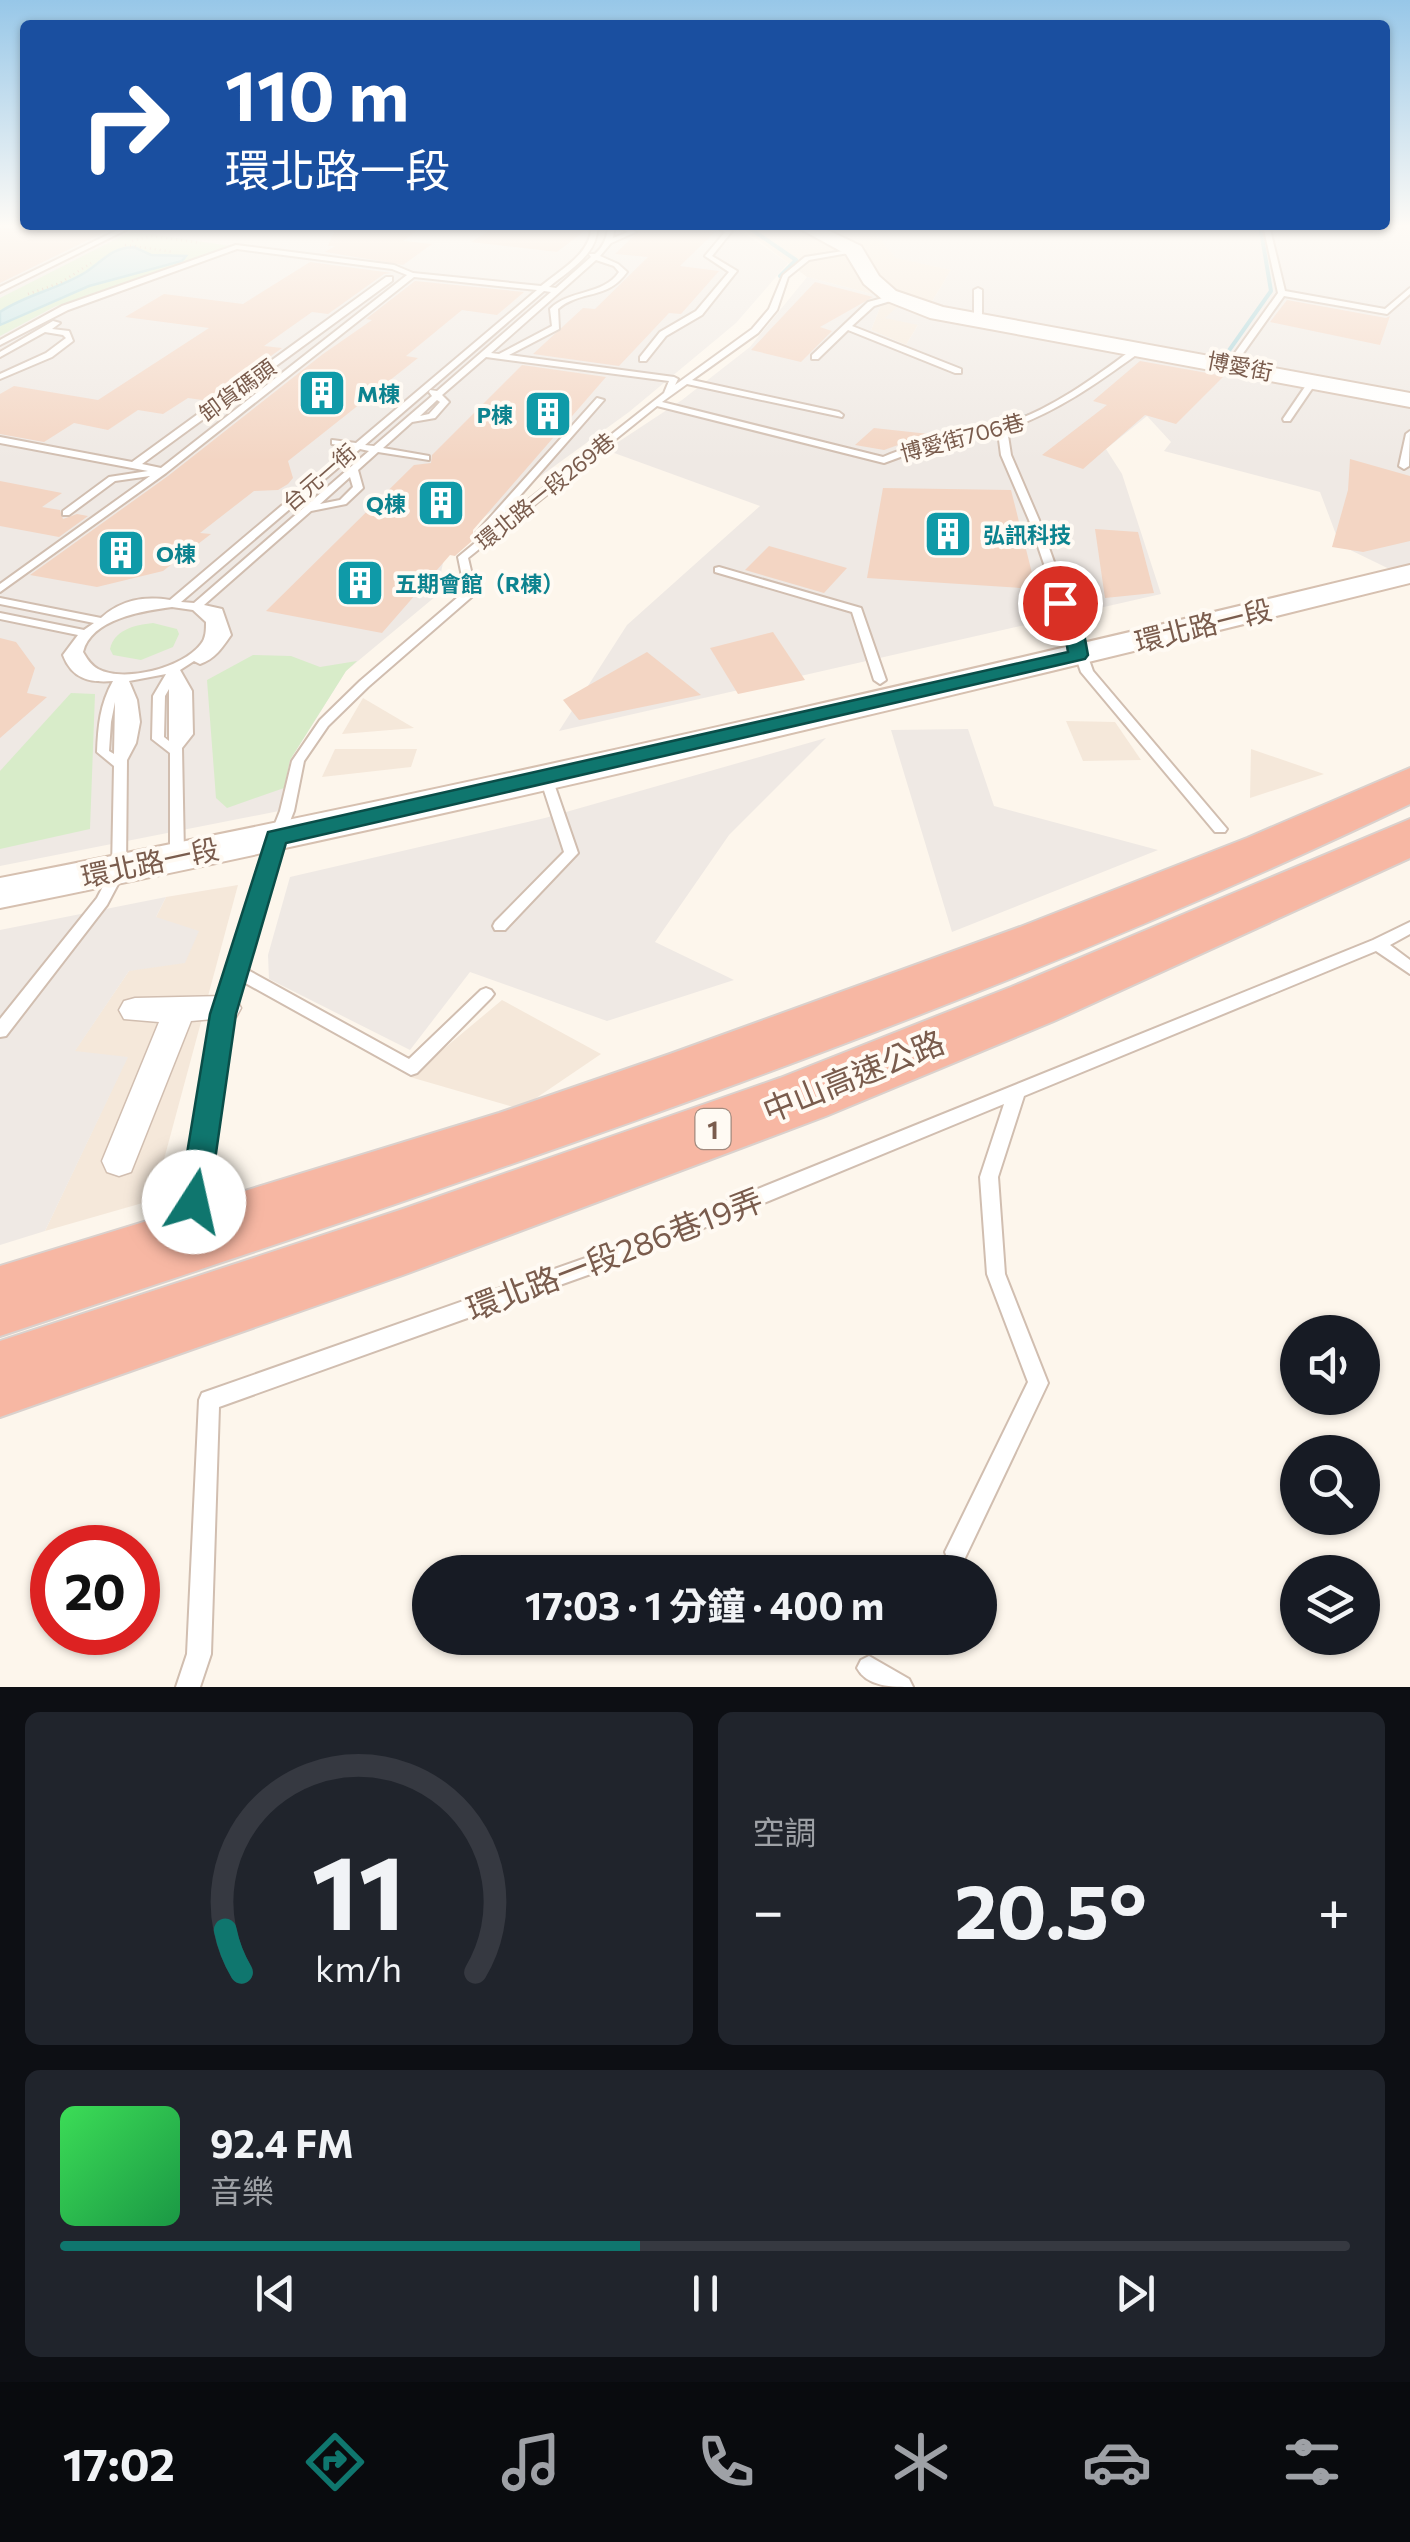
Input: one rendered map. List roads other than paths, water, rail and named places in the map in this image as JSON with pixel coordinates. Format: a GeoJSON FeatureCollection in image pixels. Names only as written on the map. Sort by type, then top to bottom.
{"type":"FeatureCollection","features":[{"type":"Feature","properties":{"kind":"highway","name":"中山高速公路"},"geometry":{"type":"LineString","coordinates":[[0,1301],[499,1142],[692,1074],[1266,851],[1410,784]]}},
{"type":"Feature","properties":{"kind":"highway","name":"中山高速公路"},"geometry":{"type":"LineString","coordinates":[[0,1379],[315,1274],[804,1096],[1068,989],[1410,836]]}},
{"type":"Feature","properties":{"kind":"street","name":"博愛街"},"geometry":{"type":"LineString","coordinates":[[910,303],[938,313],[1410,400]]}},
{"type":"Feature","properties":{"kind":"street","name":"環北路一段"},"geometry":{"type":"LineString","coordinates":[[0,894],[177,844],[545,775],[1076,646],[1410,556]]}},
{"type":"Feature","properties":{"kind":"street","name":"環北路一段"},"geometry":{"type":"LineString","coordinates":[[282,824],[880,680],[1076,646],[1410,574]]}},
{"type":"Feature","properties":{"kind":"street","name":"環北路一段"},"geometry":{"type":"LineString","coordinates":[[0,872],[119,858]]}},
{"type":"Feature","properties":{"kind":"street"},"geometry":{"type":"LineString","coordinates":[[135,1010],[225,1008]]}},
{"type":"Feature","properties":{"kind":"street"},"geometry":{"type":"LineString","coordinates":[[119,1161],[180,1009]]}},
{"type":"Feature","properties":{"kind":"lane"},"geometry":{"type":"LineString","coordinates":[[0,344],[80,303]]}},
{"type":"Feature","properties":{"kind":"lane"},"geometry":{"type":"LineString","coordinates":[[0,355],[77,311],[100,303]]}},
{"type":"Feature","properties":{"kind":"lane","name":"卸貨碼頭"},"geometry":{"type":"LineString","coordinates":[[133,466],[357,303]]}},
{"type":"Feature","properties":{"kind":"lane"},"geometry":{"type":"LineString","coordinates":[[0,589],[163,471],[377,303]]}},
{"type":"Feature","properties":{"kind":"lane"},"geometry":{"type":"LineString","coordinates":[[419,390],[531,303]]}},
{"type":"Feature","properties":{"kind":"lane"},"geometry":{"type":"LineString","coordinates":[[541,303],[558,305]]}},
{"type":"Feature","properties":{"kind":"lane","name":"台元一街"},"geometry":{"type":"LineString","coordinates":[[196,607],[541,303]]}},
{"type":"Feature","properties":{"kind":"lane"},"geometry":{"type":"LineString","coordinates":[[501,356],[556,327],[554,309],[564,303]]}},
{"type":"Feature","properties":{"kind":"lane"},"geometry":{"type":"LineString","coordinates":[[643,359],[663,334],[699,314],[708,303]]}},
{"type":"Feature","properties":{"kind":"lane","name":"環北路一段269巷"},"geometry":{"type":"LineString","coordinates":[[282,824],[298,761],[324,723],[471,592],[463,557],[684,381],[755,331],[776,303]]}},
{"type":"Feature","properties":{"kind":"lane"},"geometry":{"type":"LineString","coordinates":[[815,356],[875,303]]}},
{"type":"Feature","properties":{"kind":"lane"},"geometry":{"type":"LineString","coordinates":[[978,303],[978,319]]}},
{"type":"Feature","properties":{"kind":"lane"},"geometry":{"type":"LineString","coordinates":[[1231,364],[1275,303]]}},
{"type":"Feature","properties":{"kind":"lane"},"geometry":{"type":"LineString","coordinates":[[1336,303],[1388,312],[1397,303]]}},
{"type":"Feature","properties":{"kind":"lane"},"geometry":{"type":"LineString","coordinates":[[847,326],[958,371]]}},
{"type":"Feature","properties":{"kind":"lane"},"geometry":{"type":"LineString","coordinates":[[0,377],[50,355],[70,339],[66,334],[45,330]]}},
{"type":"Feature","properties":{"kind":"lane","name":"博愛街706巷"},"geometry":{"type":"LineString","coordinates":[[660,400],[884,460],[920,444],[1002,428],[1062,404],[1140,348]]}},
{"type":"Feature","properties":{"kind":"lane"},"geometry":{"type":"LineString","coordinates":[[468,352],[674,379],[660,400]]}},
{"type":"Feature","properties":{"kind":"lane"},"geometry":{"type":"LineString","coordinates":[[0,369],[11,370]]}},
{"type":"Feature","properties":{"kind":"lane"},"geometry":{"type":"LineString","coordinates":[[1287,420],[1314,380]]}},
{"type":"Feature","properties":{"kind":"lane"},"geometry":{"type":"LineString","coordinates":[[684,381],[839,415]]}},
{"type":"Feature","properties":{"kind":"lane"},"geometry":{"type":"LineString","coordinates":[[419,390],[439,394]]}},
{"type":"Feature","properties":{"kind":"lane","name":"台元一街"},"geometry":{"type":"LineString","coordinates":[[172,604],[390,416],[388,408],[399,395],[419,390]]}},
{"type":"Feature","properties":{"kind":"lane"},"geometry":{"type":"LineString","coordinates":[[471,550],[600,400]]}},
{"type":"Feature","properties":{"kind":"lane"},"geometry":{"type":"LineString","coordinates":[[1002,428],[1006,455],[1034,520],[1087,672],[1220,830]]}},
{"type":"Feature","properties":{"kind":"lane"},"geometry":{"type":"LineString","coordinates":[[1404,466],[1410,434]]}},
{"type":"Feature","properties":{"kind":"lane"},"geometry":{"type":"LineString","coordinates":[[0,440],[163,471]]}},
{"type":"Feature","properties":{"kind":"lane"},"geometry":{"type":"LineString","coordinates":[[334,442],[426,458]]}},
{"type":"Feature","properties":{"kind":"lane"},"geometry":{"type":"LineString","coordinates":[[306,510],[343,502],[358,488],[353,468]]}},
{"type":"Feature","properties":{"kind":"lane"},"geometry":{"type":"LineString","coordinates":[[66,513],[112,479],[163,471]]}},
{"type":"Feature","properties":{"kind":"lane"},"geometry":{"type":"LineString","coordinates":[[258,529],[279,534]]}},
{"type":"Feature","properties":{"kind":"lane"},"geometry":{"type":"LineString","coordinates":[[718,570],[857,610],[880,680]]}},
{"type":"Feature","properties":{"kind":"lane"},"geometry":{"type":"LineString","coordinates":[[0,601],[103,622]]}},
{"type":"Feature","properties":{"kind":"lane"},"geometry":{"type":"LineString","coordinates":[[172,604],[196,607],[212,621],[213,632],[196,655],[175,668],[121,678],[86,678],[72,667],[72,646],[103,622],[129,610],[172,604]]}},
{"type":"Feature","properties":{"kind":"lane"},"geometry":{"type":"LineString","coordinates":[[0,616],[88,634]]}},
{"type":"Feature","properties":{"kind":"lane"},"geometry":{"type":"LineString","coordinates":[[174,750],[158,739],[158,696],[175,668]]}},
{"type":"Feature","properties":{"kind":"lane"},"geometry":{"type":"LineString","coordinates":[[175,668],[186,691],[188,734],[174,750],[177,844]]}},
{"type":"Feature","properties":{"kind":"lane"},"geometry":{"type":"LineString","coordinates":[[118,763],[104,752],[104,738],[106,702],[121,678]]}},
{"type":"Feature","properties":{"kind":"lane"},"geometry":{"type":"LineString","coordinates":[[0,1032],[102,901],[119,858],[118,763],[132,746],[132,698],[121,678]]}},
{"type":"Feature","properties":{"kind":"lane"},"geometry":{"type":"LineString","coordinates":[[500,926],[572,852],[545,775]]}},
{"type":"Feature","properties":{"kind":"lane"},"geometry":{"type":"LineString","coordinates":[[194,1202],[225,1008],[282,824]]}},
{"type":"Feature","properties":{"kind":"lane","name":"環北路一段286巷19弄"},"geometry":{"type":"LineString","coordinates":[[188,1687],[199,1654],[209,1400],[599,1262],[1016,1094],[1378,944],[1410,927]]}},
{"type":"Feature","properties":{"kind":"lane"},"geometry":{"type":"LineString","coordinates":[[1378,944],[1410,968]]}},
{"type":"Feature","properties":{"kind":"lane"},"geometry":{"type":"LineString","coordinates":[[235,970],[411,1068],[486,994]]}},
{"type":"Feature","properties":{"kind":"lane"},"geometry":{"type":"LineString","coordinates":[[956,1552],[1038,1383],[996,1274],[989,1177],[1016,1094]]}},
{"type":"Feature","properties":{"kind":"lane"},"geometry":{"type":"LineString","coordinates":[[869,1668],[901,1687]]}},
{"type":"Feature","properties":{"kind":"water"},"geometry":{"type":"Polygon","coordinates":[[[51,303],[0,325],[0,312],[10,306],[51,303]]]}},
{"type":"Feature","properties":{"kind":"waterway"},"geometry":{"type":"LineString","coordinates":[[1223,359],[1263,303]]}},
{"type":"Feature","properties":{"kind":"waterway"},"geometry":{"type":"LineString","coordinates":[[926,440],[999,426],[1028,416]]}},
{"type":"Feature","properties":{"kind":"place","name":"M棟"},"geometry":{"type":"Point","coordinates":[322,393]}},
{"type":"Feature","properties":{"kind":"place","name":"P棟"},"geometry":{"type":"Point","coordinates":[548,414]}},
{"type":"Feature","properties":{"kind":"place","name":"Q棟"},"geometry":{"type":"Point","coordinates":[441,503]}},
{"type":"Feature","properties":{"kind":"place","name":"弘訊科技"},"geometry":{"type":"Point","coordinates":[948,534]}},
{"type":"Feature","properties":{"kind":"place","name":"O棟"},"geometry":{"type":"Point","coordinates":[121,553]}},
{"type":"Feature","properties":{"kind":"place","name":"五期會館（R棟）"},"geometry":{"type":"Point","coordinates":[360,583]}}]}
